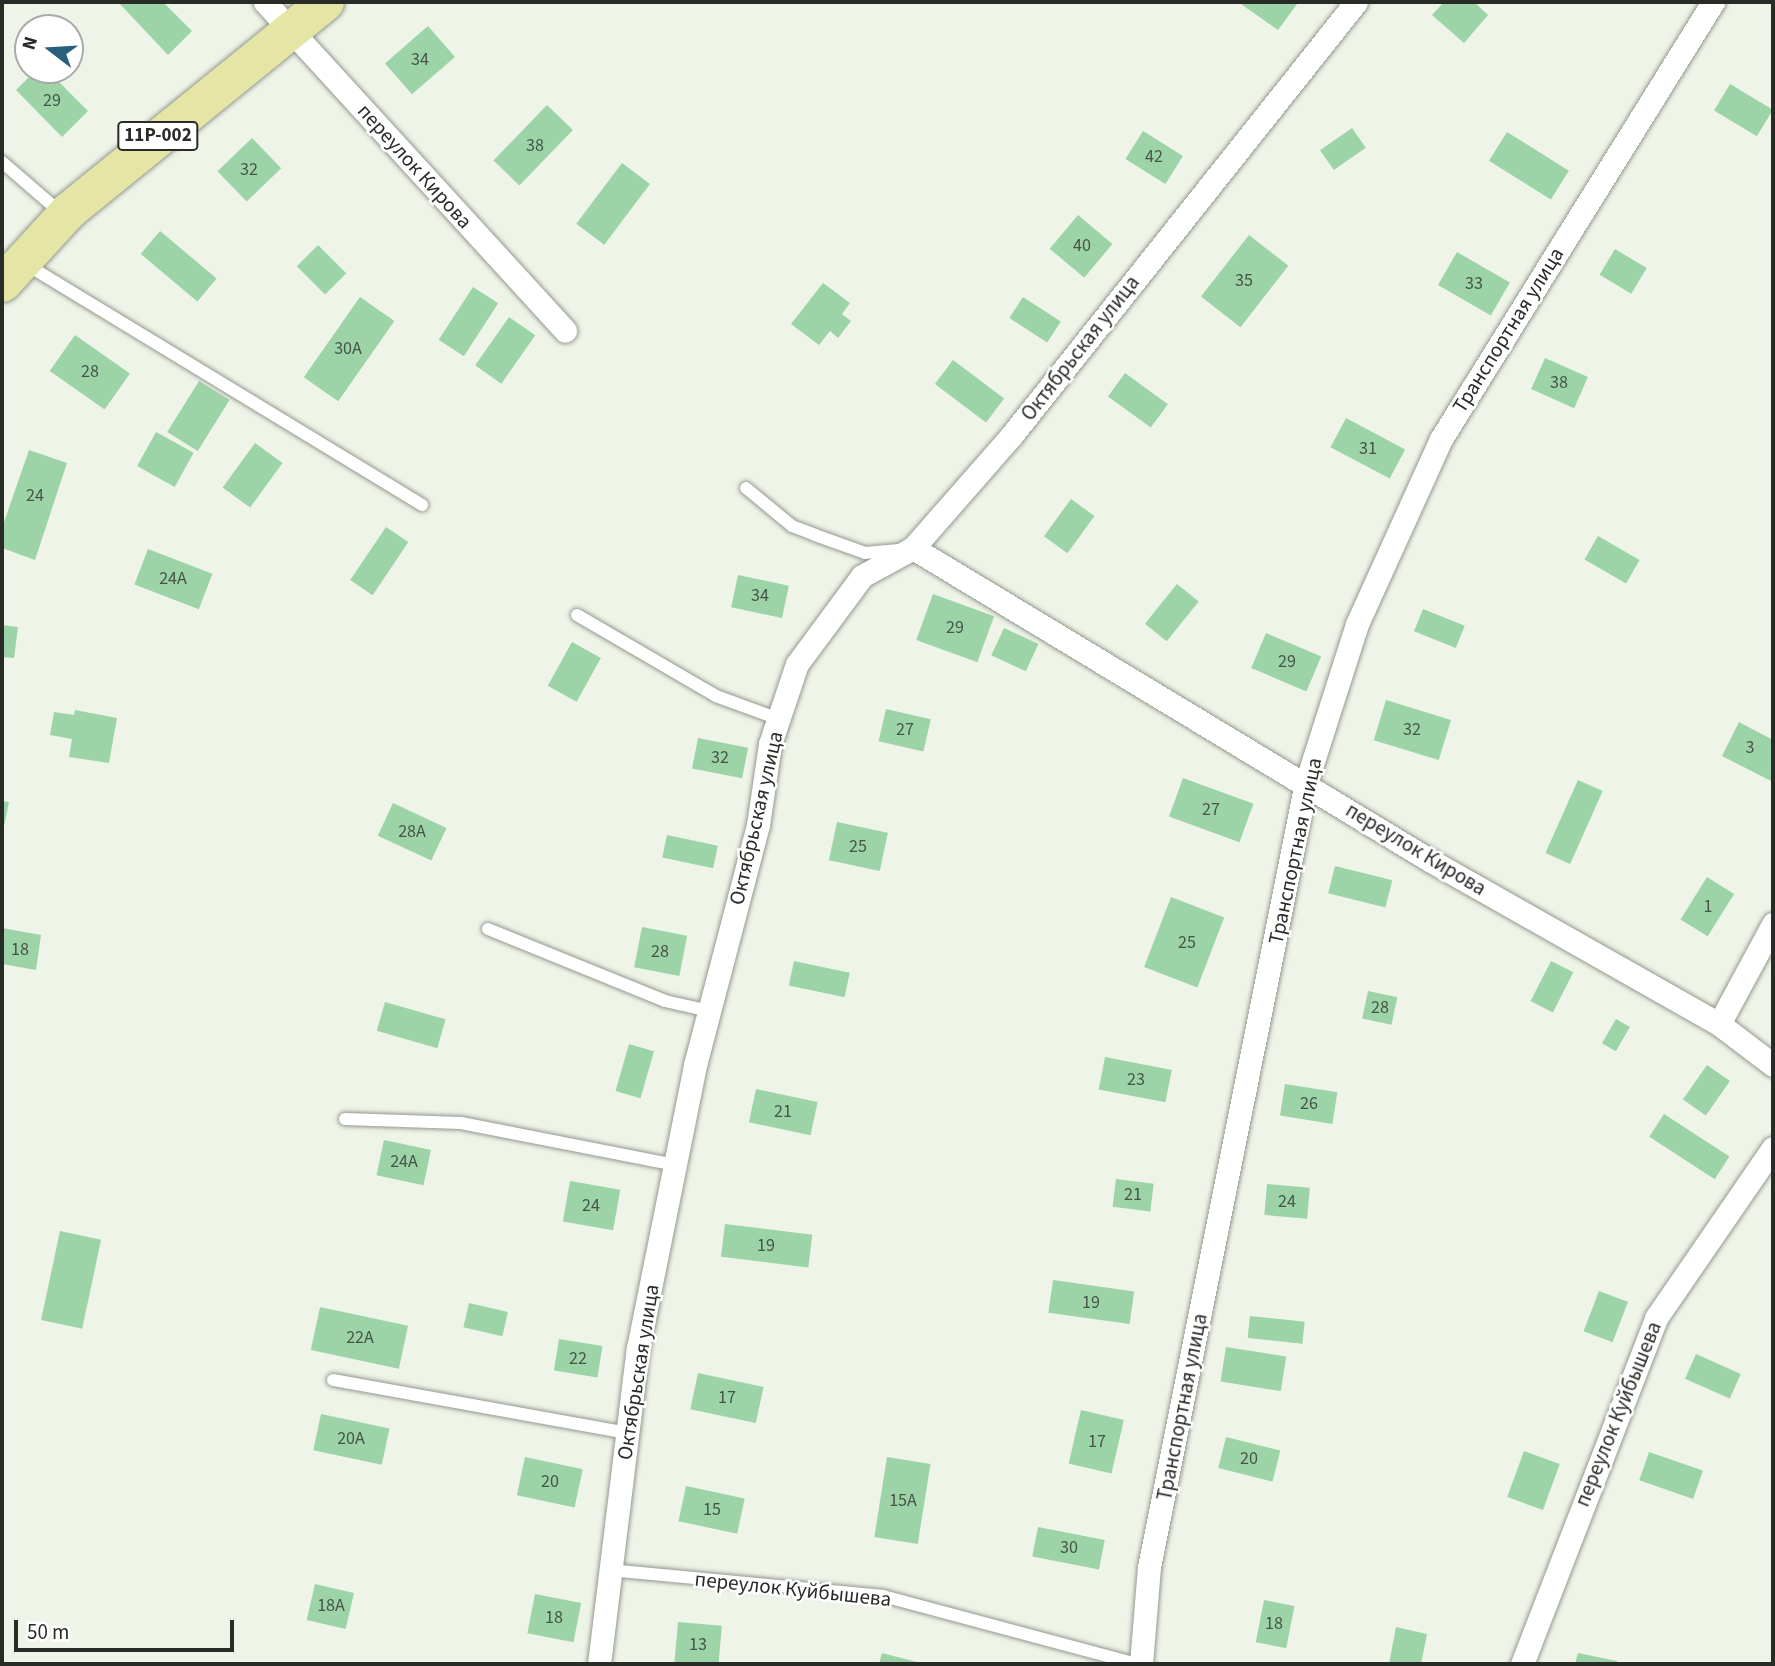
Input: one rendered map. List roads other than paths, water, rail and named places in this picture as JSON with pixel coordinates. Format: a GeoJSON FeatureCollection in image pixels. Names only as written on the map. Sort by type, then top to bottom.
{"type":"FeatureCollection","features":[{"type":"Feature","properties":{"kind":"main road","name":"11Р-002"},"geometry":{"type":"LineString","coordinates":[[11,272],[64,215],[291,27],[325,2]]}},
{"type":"Feature","properties":{"kind":"street","name":"переулок Кирова"},"geometry":{"type":"LineString","coordinates":[[265,2],[291,27],[565,331]]}},
{"type":"Feature","properties":{"kind":"street","name":"Октябрьская улица"},"geometry":{"type":"LineString","coordinates":[[599,1664],[627,1433],[675,1165],[709,1011],[758,825],[779,719],[797,664],[862,576],[913,548],[1011,436],[1356,2]]}},
{"type":"Feature","properties":{"kind":"street","name":"Транспортная улица"},"geometry":{"type":"LineString","coordinates":[[1139,1664],[1149,1567],[1306,783],[1357,624],[1441,439],[1713,2]]}},
{"type":"Feature","properties":{"kind":"street","name":"переулок Кирова"},"geometry":{"type":"LineString","coordinates":[[913,548],[1306,783],[1719,1024],[1773,1065]]}},
{"type":"Feature","properties":{"kind":"street"},"geometry":{"type":"LineString","coordinates":[[1719,1024],[1773,924]]}},
{"type":"Feature","properties":{"kind":"street","name":"переулок Куйбышева"},"geometry":{"type":"LineString","coordinates":[[1522,1664],[1656,1318],[1773,1148]]}},
{"type":"Feature","properties":{"kind":"lane"},"geometry":{"type":"LineString","coordinates":[[2,162],[64,215]]}},
{"type":"Feature","properties":{"kind":"lane"},"geometry":{"type":"LineString","coordinates":[[11,272],[422,505]]}},
{"type":"Feature","properties":{"kind":"lane"},"geometry":{"type":"LineString","coordinates":[[746,488],[792,526],[864,553],[913,548]]}},
{"type":"Feature","properties":{"kind":"lane"},"geometry":{"type":"LineString","coordinates":[[577,615],[716,696],[779,719]]}},
{"type":"Feature","properties":{"kind":"lane"},"geometry":{"type":"LineString","coordinates":[[488,929],[666,1001],[709,1011]]}},
{"type":"Feature","properties":{"kind":"lane"},"geometry":{"type":"LineString","coordinates":[[345,1119],[461,1123],[675,1165]]}},
{"type":"Feature","properties":{"kind":"lane"},"geometry":{"type":"LineString","coordinates":[[333,1380],[627,1433]]}},
{"type":"Feature","properties":{"kind":"lane","name":"переулок Куйбышева"},"geometry":{"type":"LineString","coordinates":[[610,1570],[883,1596],[1139,1664]]}}]}
